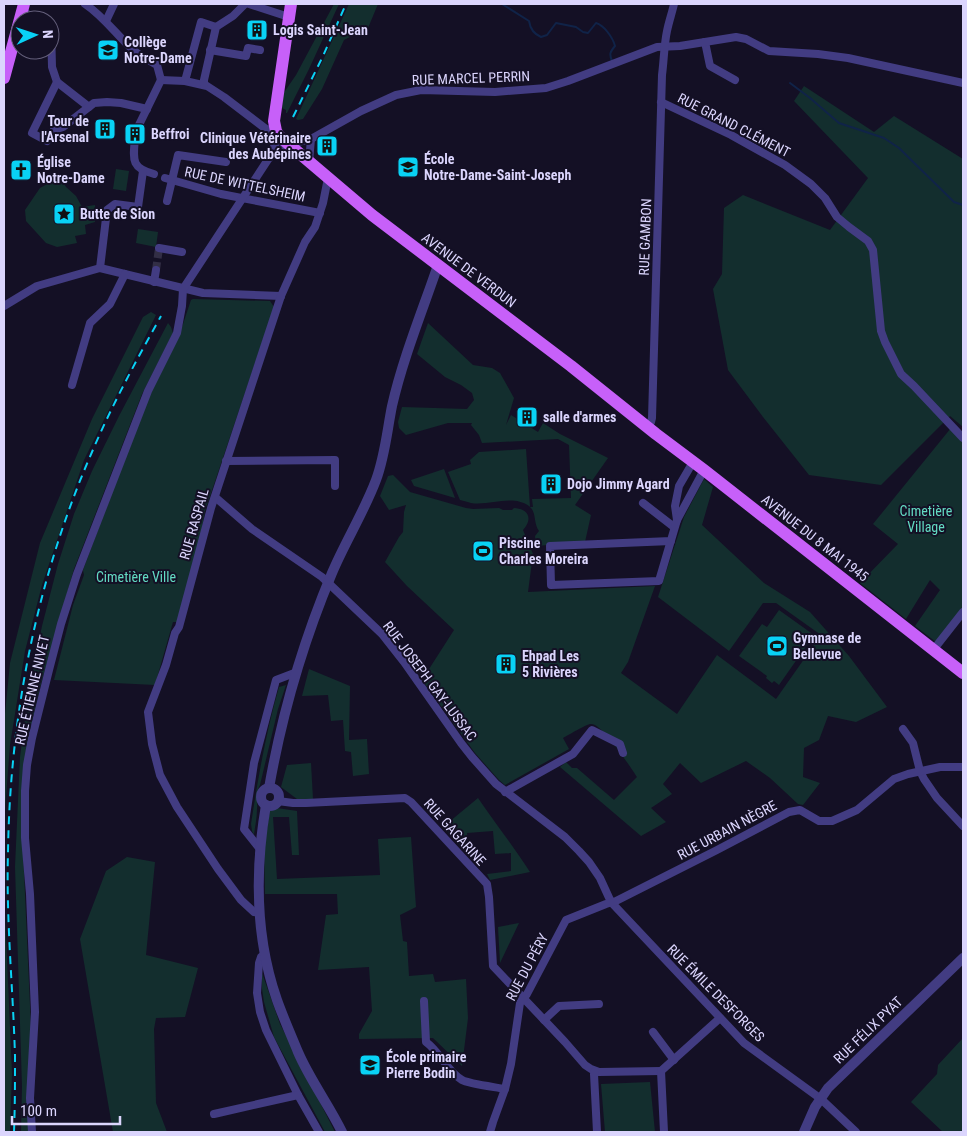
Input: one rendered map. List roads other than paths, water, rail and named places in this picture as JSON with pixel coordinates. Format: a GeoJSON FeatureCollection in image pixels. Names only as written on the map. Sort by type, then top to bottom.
{"type":"FeatureCollection","features":[{"type":"Feature","properties":{"kind":"main road"},"geometry":{"type":"LineString","coordinates":[[281,137],[274,121],[291,4]]}},
{"type":"Feature","properties":{"kind":"main road"},"geometry":{"type":"LineString","coordinates":[[4,78],[23,8]]}},
{"type":"Feature","properties":{"kind":"main road","name":"AVENUE DE VERDUN"},"geometry":{"type":"LineString","coordinates":[[281,137],[372,215],[571,366],[647,428]]}},
{"type":"Feature","properties":{"kind":"main road","name":"AVENUE DU 8 MAI 1945"},"geometry":{"type":"LineString","coordinates":[[647,428],[704,470],[963,673]]}},
{"type":"Feature","properties":{"kind":"street"},"geometry":{"type":"LineString","coordinates":[[85,4],[96,11],[132,49],[157,65],[161,80],[137,129]]}},
{"type":"Feature","properties":{"kind":"street"},"geometry":{"type":"LineString","coordinates":[[106,21],[114,4]]}},
{"type":"Feature","properties":{"kind":"street"},"geometry":{"type":"LineString","coordinates":[[204,82],[216,27],[247,4],[289,17]]}},
{"type":"Feature","properties":{"kind":"street","name":"RUE GAMBON"},"geometry":{"type":"LineString","coordinates":[[647,428],[652,418],[662,75],[666,33],[674,4]]}},
{"type":"Feature","properties":{"kind":"street"},"geometry":{"type":"LineString","coordinates":[[186,78],[201,22],[216,27]]}},
{"type":"Feature","properties":{"kind":"street","name":"RUE MARCEL PERRIN"},"geometry":{"type":"LineString","coordinates":[[281,137],[311,139],[361,111],[396,95],[420,90],[495,92],[546,88],[568,82],[656,47],[680,46],[736,36],[769,50],[848,58],[963,84]]}},
{"type":"Feature","properties":{"kind":"street"},"geometry":{"type":"LineString","coordinates":[[705,42],[710,66],[735,80]]}},
{"type":"Feature","properties":{"kind":"street"},"geometry":{"type":"LineString","coordinates":[[210,50],[246,56],[248,48],[260,50]]}},
{"type":"Feature","properties":{"kind":"street"},"geometry":{"type":"LineString","coordinates":[[52,60],[57,82],[89,107]]}},
{"type":"Feature","properties":{"kind":"street"},"geometry":{"type":"LineString","coordinates":[[161,80],[186,78],[204,82],[266,129],[281,137]]}},
{"type":"Feature","properties":{"kind":"street"},"geometry":{"type":"LineString","coordinates":[[57,82],[32,133],[47,141],[54,130],[63,126],[94,103],[121,103],[146,109]]}},
{"type":"Feature","properties":{"kind":"street","name":"RUE GRAND CLÉMENT"},"geometry":{"type":"LineString","coordinates":[[661,102],[731,135],[785,165],[811,184],[825,198],[838,217],[868,240],[872,250],[881,331],[885,342],[902,374],[963,438]]}},
{"type":"Feature","properties":{"kind":"street"},"geometry":{"type":"LineString","coordinates":[[183,289],[281,137]]}},
{"type":"Feature","properties":{"kind":"street"},"geometry":{"type":"LineString","coordinates":[[268,158],[281,137]]}},
{"type":"Feature","properties":{"kind":"street"},"geometry":{"type":"LineString","coordinates":[[135,138],[134,152],[138,168],[154,174]]}},
{"type":"Feature","properties":{"kind":"street"},"geometry":{"type":"LineString","coordinates":[[309,162],[311,139]]}},
{"type":"Feature","properties":{"kind":"street","name":"RUE DE WITTELSHEIM"},"geometry":{"type":"LineString","coordinates":[[226,162],[178,155],[169,180],[221,194],[320,214]]}},
{"type":"Feature","properties":{"kind":"street"},"geometry":{"type":"LineString","coordinates":[[100,268],[107,210],[115,204],[138,207],[142,171]]}},
{"type":"Feature","properties":{"kind":"street","name":"RUE RASPAIL"},"geometry":{"type":"LineString","coordinates":[[259,913],[254,912],[241,900],[177,807],[160,775],[152,744],[148,712],[166,664],[175,633],[179,627],[226,461],[281,296],[305,242],[315,227],[323,203],[328,178]]}},
{"type":"Feature","properties":{"kind":"street"},"geometry":{"type":"LineString","coordinates":[[167,201],[169,180]]}},
{"type":"Feature","properties":{"kind":"street"},"geometry":{"type":"LineString","coordinates":[[159,248],[182,252]]}},
{"type":"Feature","properties":{"kind":"street"},"geometry":{"type":"LineString","coordinates":[[269,788],[283,718],[296,672],[328,583],[375,482],[382,461],[392,407],[411,340],[438,266]]}},
{"type":"Feature","properties":{"kind":"street"},"geometry":{"type":"LineString","coordinates":[[4,306],[37,286],[100,268],[202,293],[281,296]]}},
{"type":"Feature","properties":{"kind":"street"},"geometry":{"type":"LineString","coordinates":[[154,282],[156,270]]}},
{"type":"Feature","properties":{"kind":"street"},"geometry":{"type":"LineString","coordinates":[[72,385],[90,323],[110,304],[125,274]]}},
{"type":"Feature","properties":{"kind":"street","name":"RUE ÉTIENNE NIVET"},"geometry":{"type":"LineString","coordinates":[[32,1132],[30,1098],[35,1012],[25,799],[32,738],[61,624],[77,574],[148,392],[177,333],[183,289]]}},
{"type":"Feature","properties":{"kind":"street"},"geometry":{"type":"LineString","coordinates":[[226,461],[335,460],[335,486]]}},
{"type":"Feature","properties":{"kind":"street"},"geometry":{"type":"LineString","coordinates":[[676,524],[675,506],[680,486],[693,462]]}},
{"type":"Feature","properties":{"kind":"street"},"geometry":{"type":"LineString","coordinates":[[671,541],[550,546],[551,585],[660,581],[676,524],[704,470]]}},
{"type":"Feature","properties":{"kind":"street","name":"RUE JOSEPH GAY-LUSSAC"},"geometry":{"type":"LineString","coordinates":[[215,497],[252,529],[321,576],[382,634],[461,743],[496,784],[579,851],[600,878],[611,902]]}},
{"type":"Feature","properties":{"kind":"street"},"geometry":{"type":"LineString","coordinates":[[643,503],[676,524]]}},
{"type":"Feature","properties":{"kind":"street"},"geometry":{"type":"LineString","coordinates":[[934,649],[963,612]]}},
{"type":"Feature","properties":{"kind":"street"},"geometry":{"type":"LineString","coordinates":[[260,849],[244,828],[254,763],[276,680],[296,672]]}},
{"type":"Feature","properties":{"kind":"street"},"geometry":{"type":"LineString","coordinates":[[903,729],[913,742],[920,771],[924,779],[937,798],[963,826]]}},
{"type":"Feature","properties":{"kind":"street"},"geometry":{"type":"LineString","coordinates":[[505,792],[573,754],[592,730],[620,744],[624,754]]}},
{"type":"Feature","properties":{"kind":"street","name":"RUE URBAIN NÈGRE"},"geometry":{"type":"LineString","coordinates":[[611,902],[789,812],[800,810],[819,821],[832,821],[857,810],[894,779],[940,767],[963,767]]}},
{"type":"Feature","properties":{"kind":"street"},"geometry":{"type":"LineString","coordinates":[[272,788],[277,791],[278,801],[272,805],[266,805],[262,802],[261,796],[264,790],[272,788]]}},
{"type":"Feature","properties":{"kind":"street","name":"RUE GAGARINE"},"geometry":{"type":"LineString","coordinates":[[278,801],[306,803],[405,798],[411,802],[487,884],[493,966],[585,1065],[595,1071]]}},
{"type":"Feature","properties":{"kind":"street"},"geometry":{"type":"LineString","coordinates":[[266,805],[260,849],[259,913],[265,954],[277,1000],[299,1054],[342,1132]]}},
{"type":"Feature","properties":{"kind":"street","name":"RUE DU PÉRY"},"geometry":{"type":"LineString","coordinates":[[490,1132],[505,1089],[511,1064],[520,1003],[566,920],[611,902]]}},
{"type":"Feature","properties":{"kind":"street","name":"RUE ÉMILE DESFORGES"},"geometry":{"type":"LineString","coordinates":[[611,902],[744,1043],[821,1099],[856,1132]]}},
{"type":"Feature","properties":{"kind":"street"},"geometry":{"type":"LineString","coordinates":[[265,954],[261,957],[259,963],[257,993],[260,1012],[266,1030],[319,1132]]}},
{"type":"Feature","properties":{"kind":"street","name":"RUE FÉLIX PYAT"},"geometry":{"type":"LineString","coordinates":[[804,1132],[828,1088],[963,958]]}},
{"type":"Feature","properties":{"kind":"street"},"geometry":{"type":"LineString","coordinates":[[424,1000],[426,1042],[448,1067],[463,1081],[505,1089]]}},
{"type":"Feature","properties":{"kind":"street"},"geometry":{"type":"LineString","coordinates":[[544,1020],[559,1006],[599,1004]]}},
{"type":"Feature","properties":{"kind":"street"},"geometry":{"type":"LineString","coordinates":[[597,1132],[595,1071],[661,1071],[720,1018]]}},
{"type":"Feature","properties":{"kind":"street"},"geometry":{"type":"LineString","coordinates":[[653,1032],[674,1060]]}},
{"type":"Feature","properties":{"kind":"street"},"geometry":{"type":"LineString","coordinates":[[661,1071],[664,1132]]}},
{"type":"Feature","properties":{"kind":"street"},"geometry":{"type":"LineString","coordinates":[[214,1114],[298,1094]]}},
{"type":"Feature","properties":{"kind":"waterway"},"geometry":{"type":"LineString","coordinates":[[502,4],[529,21],[530,26],[541,37],[547,35],[556,23],[576,27],[588,33],[596,23],[599,24],[608,32],[614,43],[615,46],[610,55],[612,61]]}},
{"type":"Feature","properties":{"kind":"waterway"},"geometry":{"type":"LineString","coordinates":[[790,83],[839,123],[884,138],[899,148],[954,202],[963,205]]}},
{"type":"Feature","properties":{"kind":"tunnel"},"geometry":{"type":"LineString","coordinates":[[156,270],[159,248]]}},
{"type":"Feature","properties":{"kind":"railway"},"geometry":{"type":"LineString","coordinates":[[293,117],[346,4]]}},
{"type":"Feature","properties":{"kind":"railway"},"geometry":{"type":"LineString","coordinates":[[14,1132],[15,1056],[9,928],[8,852],[14,749],[30,648],[56,548],[73,500],[108,417],[133,366],[161,316]]}},
{"type":"Feature","properties":{"kind":"place","name":"Logis Saint-Jean"},"geometry":{"type":"Point","coordinates":[257,30]}},
{"type":"Feature","properties":{"kind":"place","name":"Collège Notre-Dame"},"geometry":{"type":"Point","coordinates":[108,50]}},
{"type":"Feature","properties":{"kind":"place","name":"Tour de l'Arsenal"},"geometry":{"type":"Point","coordinates":[105,129]}},
{"type":"Feature","properties":{"kind":"place","name":"Beffroi"},"geometry":{"type":"Point","coordinates":[135,134]}},
{"type":"Feature","properties":{"kind":"place","name":"Clinique Vétérinaire des Aubépines"},"geometry":{"type":"Point","coordinates":[327,146]}},
{"type":"Feature","properties":{"kind":"place","name":"École Notre-Dame-Saint-Joseph"},"geometry":{"type":"Point","coordinates":[408,167]}},
{"type":"Feature","properties":{"kind":"place","name":"Église Notre-Dame"},"geometry":{"type":"Point","coordinates":[21,170]}},
{"type":"Feature","properties":{"kind":"place","name":"Butte de Sion"},"geometry":{"type":"Point","coordinates":[64,214]}},
{"type":"Feature","properties":{"kind":"place","name":"salle d'armes"},"geometry":{"type":"Point","coordinates":[527,417]}},
{"type":"Feature","properties":{"kind":"place","name":"Dojo Jimmy Agard"},"geometry":{"type":"Point","coordinates":[551,484]}},
{"type":"Feature","properties":{"kind":"place","name":"Piscine Charles Moreira"},"geometry":{"type":"Point","coordinates":[483,551]}},
{"type":"Feature","properties":{"kind":"place","name":"Gymnase de Bellevue"},"geometry":{"type":"Point","coordinates":[777,646]}},
{"type":"Feature","properties":{"kind":"place","name":"Ehpad Les 5 Rivières"},"geometry":{"type":"Point","coordinates":[506,664]}},
{"type":"Feature","properties":{"kind":"place","name":"École primaire Pierre Bodin"},"geometry":{"type":"Point","coordinates":[370,1065]}},
{"type":"Feature","properties":{"kind":"park label","name":"Cimetière Village"},"geometry":{"type":"Point","coordinates":[926,520]}},
{"type":"Feature","properties":{"kind":"park label","name":"Cimetière Ville"},"geometry":{"type":"Point","coordinates":[136,577]}}]}
